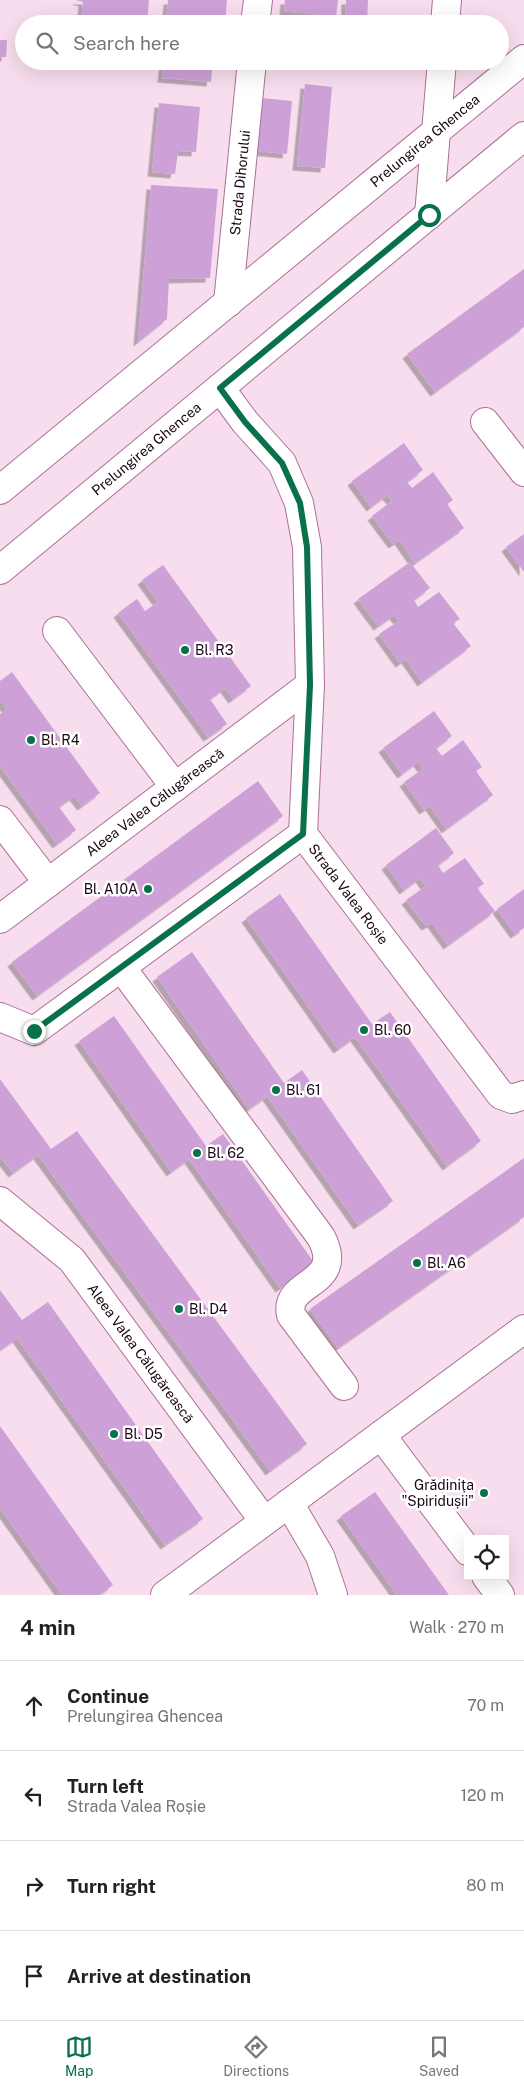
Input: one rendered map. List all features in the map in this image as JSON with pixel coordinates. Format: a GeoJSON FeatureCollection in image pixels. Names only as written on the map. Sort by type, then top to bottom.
{"type":"FeatureCollection","features":[{"type":"Feature","properties":{"kind":"street"},"geometry":{"type":"LineString","coordinates":[[256,15],[258,0]]}},
{"type":"Feature","properties":{"kind":"street"},"geometry":{"type":"LineString","coordinates":[[446,15],[447,0]]}},
{"type":"Feature","properties":{"kind":"street","name":"Prelungirea Ghencea"},"geometry":{"type":"LineString","coordinates":[[0,490],[524,59]]}},
{"type":"Feature","properties":{"kind":"street","name":"Strada Dihorului"},"geometry":{"type":"LineString","coordinates":[[228,303],[251,70]]}},
{"type":"Feature","properties":{"kind":"street"},"geometry":{"type":"LineString","coordinates":[[429,215],[441,70]]}},
{"type":"Feature","properties":{"kind":"street","name":"Prelungirea Ghencea"},"geometry":{"type":"LineString","coordinates":[[0,570],[524,136]]}},
{"type":"Feature","properties":{"kind":"street","name":"Strada Valea Roșie"},"geometry":{"type":"LineString","coordinates":[[220,388],[245,422],[282,463],[300,503],[307,547],[310,685],[303,834],[501,1094],[512,1099],[524,1095]]}},
{"type":"Feature","properties":{"kind":"street"},"geometry":{"type":"LineString","coordinates":[[485,422],[524,472]]}},
{"type":"Feature","properties":{"kind":"street"},"geometry":{"type":"LineString","coordinates":[[57,631],[175,787]]}},
{"type":"Feature","properties":{"kind":"street","name":"Aleea Valea Călugărească"},"geometry":{"type":"LineString","coordinates":[[0,919],[310,685]]}},
{"type":"Feature","properties":{"kind":"street"},"geometry":{"type":"LineString","coordinates":[[0,820],[48,883]]}},
{"type":"Feature","properties":{"kind":"street"},"geometry":{"type":"LineString","coordinates":[[0,1017],[34,1031],[303,834]]}},
{"type":"Feature","properties":{"kind":"street"},"geometry":{"type":"LineString","coordinates":[[121,967],[321,1237],[328,1250],[327,1264],[322,1275],[291,1297],[289,1306],[291,1315],[344,1386]]}},
{"type":"Feature","properties":{"kind":"street","name":"Aleea Valea Călugărească"},"geometry":{"type":"LineString","coordinates":[[0,1202],[72,1260],[264,1521]]}},
{"type":"Feature","properties":{"kind":"street"},"geometry":{"type":"LineString","coordinates":[[165,1595],[524,1329]]}},
{"type":"Feature","properties":{"kind":"street"},"geometry":{"type":"LineString","coordinates":[[381,1435],[464,1546]]}},
{"type":"Feature","properties":{"kind":"street"},"geometry":{"type":"LineString","coordinates":[[289,1503],[320,1556],[333,1595]]}},
{"type":"Feature","properties":{"kind":"street"},"geometry":{"type":"LineString","coordinates":[[489,1580],[500,1595]]}},
{"type":"Feature","properties":{"kind":"building"},"geometry":{"type":"Polygon","coordinates":[[[76,0],[149,0],[148,15],[82,15],[83,2],[76,0]]]}},
{"type":"Feature","properties":{"kind":"building"},"geometry":{"type":"Polygon","coordinates":[[[168,0],[227,0],[226,15],[167,15],[168,0]]]}},
{"type":"Feature","properties":{"kind":"building"},"geometry":{"type":"Polygon","coordinates":[[[285,0],[338,0],[336,15],[284,11],[285,0]]]}},
{"type":"Feature","properties":{"kind":"building"},"geometry":{"type":"Polygon","coordinates":[[[346,0],[368,0],[367,15],[345,15],[346,0]]]}},
{"type":"Feature","properties":{"kind":"building"},"geometry":{"type":"Polygon","coordinates":[[[0,40],[7,40],[6,57],[0,57],[0,40]]]}},
{"type":"Feature","properties":{"kind":"building"},"geometry":{"type":"Polygon","coordinates":[[[163,70],[212,70],[211,82],[162,78],[163,70]]]}},
{"type":"Feature","properties":{"kind":"building"},"geometry":{"type":"Polygon","coordinates":[[[305,84],[332,87],[325,168],[297,166],[305,84]]]}},
{"type":"Feature","properties":{"kind":"building"},"geometry":{"type":"Polygon","coordinates":[[[262,98],[292,101],[287,154],[257,151],[262,98]]]}},
{"type":"Feature","properties":{"kind":"building"},"geometry":{"type":"Polygon","coordinates":[[[159,103],[200,107],[196,152],[178,151],[175,174],[152,172],[159,103]]]}},
{"type":"Feature","properties":{"kind":"building"},"geometry":{"type":"Polygon","coordinates":[[[151,185],[218,189],[210,278],[169,279],[167,319],[138,342],[151,185]]]}},
{"type":"Feature","properties":{"kind":"building"},"geometry":{"type":"Polygon","coordinates":[[[524,269],[524,327],[435,392],[407,354],[524,269]]]}},
{"type":"Feature","properties":{"kind":"building"},"geometry":{"type":"Polygon","coordinates":[[[404,443],[423,470],[407,482],[412,488],[433,472],[453,500],[447,504],[464,528],[415,563],[399,540],[393,544],[372,516],[392,501],[387,495],[371,507],[352,481],[404,443]]]}},
{"type":"Feature","properties":{"kind":"building"},"geometry":{"type":"Polygon","coordinates":[[[524,534],[524,572],[506,547],[524,534]]]}},
{"type":"Feature","properties":{"kind":"building"},"geometry":{"type":"Polygon","coordinates":[[[410,562],[430,588],[414,600],[418,607],[439,592],[460,619],[453,623],[471,646],[422,682],[406,659],[400,663],[379,634],[399,621],[394,615],[378,626],[358,599],[410,562]]]}},
{"type":"Feature","properties":{"kind":"building","name":"Bl. R3"},"geometry":{"type":"Polygon","coordinates":[[[163,565],[251,686],[233,699],[225,688],[210,699],[227,724],[208,737],[118,613],[137,599],[145,611],[158,602],[142,580],[163,565]]]}},
{"type":"Feature","properties":{"kind":"building","name":"Bl. R4"},"geometry":{"type":"Polygon","coordinates":[[[12,672],[100,793],[82,806],[74,796],[59,807],[76,830],[57,844],[0,766],[0,714],[7,709],[0,700],[0,681],[12,672]]]}},
{"type":"Feature","properties":{"kind":"building"},"geometry":{"type":"Polygon","coordinates":[[[434,711],[452,736],[436,748],[442,756],[463,740],[482,767],[476,771],[493,795],[446,829],[430,806],[424,810],[404,782],[423,769],[418,762],[402,774],[383,748],[434,711]]]}},
{"type":"Feature","properties":{"kind":"building","name":"Bl. A10A"},"geometry":{"type":"Polygon","coordinates":[[[258,781],[283,816],[37,996],[12,962],[258,781]]]}},
{"type":"Feature","properties":{"kind":"building"},"geometry":{"type":"Polygon","coordinates":[[[436,828],[454,853],[438,865],[443,873],[465,858],[484,884],[477,888],[495,911],[448,945],[432,923],[426,926],[406,900],[426,886],[420,878],[404,890],[386,865],[436,828]]]}},
{"type":"Feature","properties":{"kind":"building"},"geometry":{"type":"Polygon","coordinates":[[[524,889],[524,928],[515,934],[497,909],[524,889]]]}},
{"type":"Feature","properties":{"kind":"building","name":"Bl. 60"},"geometry":{"type":"Polygon","coordinates":[[[280,894],[372,1024],[390,1012],[481,1141],[447,1166],[355,1037],[338,1049],[246,918],[280,894]]]}},
{"type":"Feature","properties":{"kind":"building","name":"Bl. 61"},"geometry":{"type":"Polygon","coordinates":[[[192,952],[284,1083],[302,1070],[393,1201],[358,1225],[267,1096],[249,1109],[157,977],[192,952]]]}},
{"type":"Feature","properties":{"kind":"building","name":"Bl. 62"},"geometry":{"type":"Polygon","coordinates":[[[114,1016],[206,1146],[223,1134],[315,1264],[280,1288],[189,1159],[171,1172],[79,1041],[114,1016]]]}},
{"type":"Feature","properties":{"kind":"building","name":"Bl. D4"},"geometry":{"type":"Polygon","coordinates":[[[0,1079],[51,1149],[77,1131],[307,1444],[270,1471],[38,1155],[13,1173],[0,1156],[0,1079]]]}},
{"type":"Feature","properties":{"kind":"building","name":"Bl. A6"},"geometry":{"type":"Polygon","coordinates":[[[524,1158],[524,1217],[338,1348],[310,1309],[524,1158]]]}},
{"type":"Feature","properties":{"kind":"building","name":"Bl. D5"},"geometry":{"type":"Polygon","coordinates":[[[0,1290],[22,1320],[48,1302],[203,1519],[165,1545],[17,1338],[0,1350],[0,1290]]]}},
{"type":"Feature","properties":{"kind":"building"},"geometry":{"type":"Polygon","coordinates":[[[0,1426],[113,1585],[99,1595],[62,1595],[0,1508],[0,1426]]]}},
{"type":"Feature","properties":{"kind":"building"},"geometry":{"type":"Polygon","coordinates":[[[375,1492],[449,1595],[397,1595],[341,1516],[375,1492]]]}},
{"type":"Feature","properties":{"kind":"place","name":"Bl. R3"},"geometry":{"type":"Point","coordinates":[185,650]}},
{"type":"Feature","properties":{"kind":"place","name":"Bl. R4"},"geometry":{"type":"Point","coordinates":[31,740]}},
{"type":"Feature","properties":{"kind":"place","name":"Bl. A10A"},"geometry":{"type":"Point","coordinates":[148,889]}},
{"type":"Feature","properties":{"kind":"place","name":"Bl. 60"},"geometry":{"type":"Point","coordinates":[364,1030]}},
{"type":"Feature","properties":{"kind":"place","name":"Bl. 61"},"geometry":{"type":"Point","coordinates":[276,1090]}},
{"type":"Feature","properties":{"kind":"place","name":"Bl. 62"},"geometry":{"type":"Point","coordinates":[197,1153]}},
{"type":"Feature","properties":{"kind":"place","name":"Bl. A6"},"geometry":{"type":"Point","coordinates":[417,1263]}},
{"type":"Feature","properties":{"kind":"place","name":"Bl. D4"},"geometry":{"type":"Point","coordinates":[179,1309]}},
{"type":"Feature","properties":{"kind":"place","name":"Bl. D5"},"geometry":{"type":"Point","coordinates":[114,1434]}},
{"type":"Feature","properties":{"kind":"place","name":"Grădiniţa \"Spiridușii\""},"geometry":{"type":"Point","coordinates":[484,1493]}},
{"type":"Feature","properties":{"kind":"route"},"geometry":{"type":"LineString","coordinates":[[34,1031],[303,834],[310,685],[307,547],[300,503],[294,485],[282,463],[245,422],[220,388],[429,215]]}}]}
